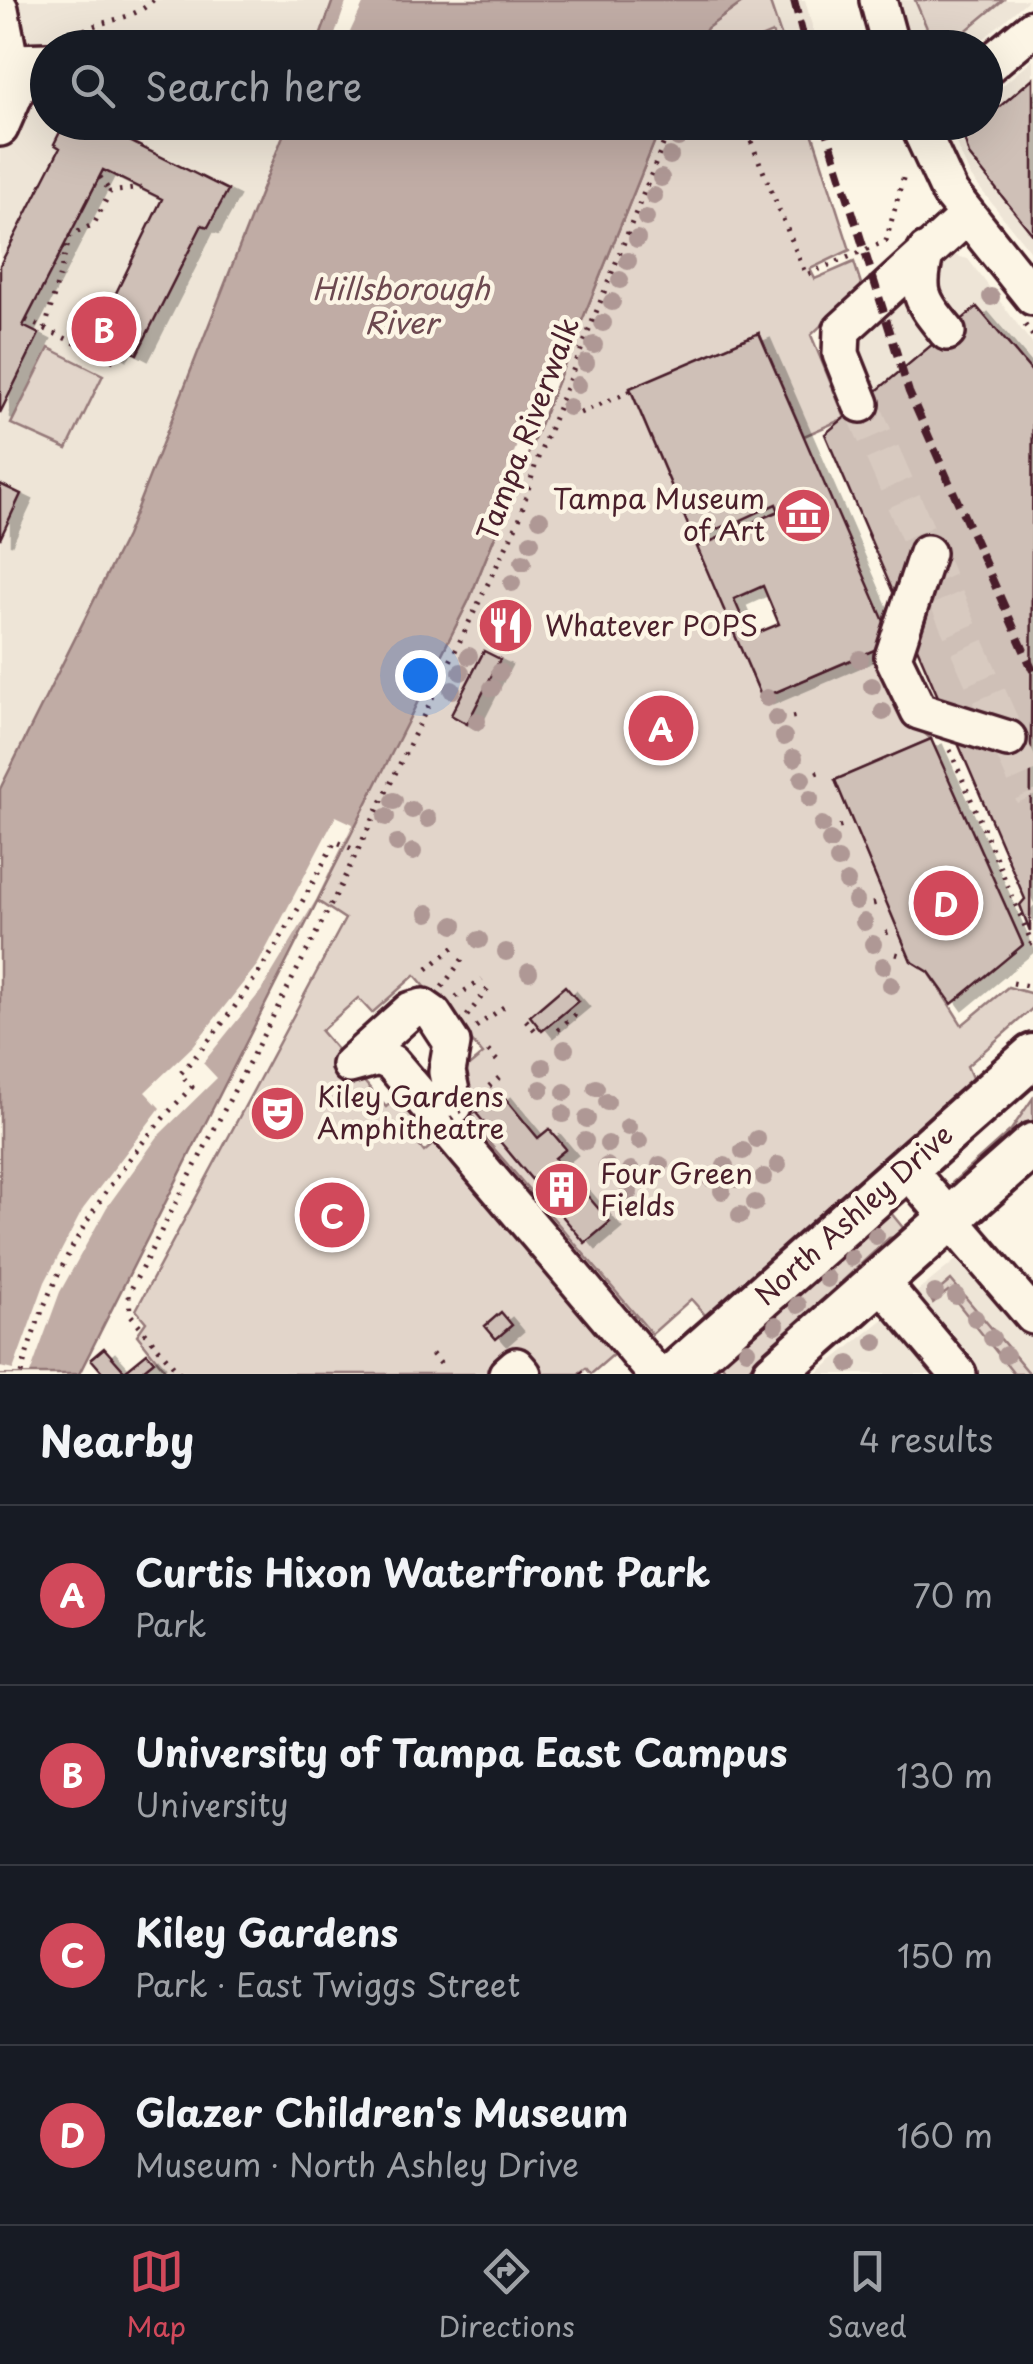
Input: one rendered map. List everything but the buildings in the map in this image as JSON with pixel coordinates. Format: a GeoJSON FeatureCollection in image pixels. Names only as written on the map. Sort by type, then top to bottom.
{"type":"FeatureCollection","features":[{"type":"Feature","properties":{"kind":"main road","name":"North Ashley Drive"},"geometry":{"type":"LineString","coordinates":[[674,1374],[1033,1056]]}},
{"type":"Feature","properties":{"kind":"main road"},"geometry":{"type":"LineString","coordinates":[[774,1374],[1033,1145]]}},
{"type":"Feature","properties":{"kind":"street"},"geometry":{"type":"LineString","coordinates":[[878,0],[886,30]]}},
{"type":"Feature","properties":{"kind":"street"},"geometry":{"type":"LineString","coordinates":[[0,10],[30,62],[0,128]]}},
{"type":"Feature","properties":{"kind":"street"},"geometry":{"type":"LineString","coordinates":[[1003,53],[1033,28]]}},
{"type":"Feature","properties":{"kind":"street"},"geometry":{"type":"LineString","coordinates":[[925,140],[933,162],[967,216],[1033,296]]}},
{"type":"Feature","properties":{"kind":"street"},"geometry":{"type":"LineString","coordinates":[[861,404],[841,354],[842,330],[967,216]]}},
{"type":"Feature","properties":{"kind":"street"},"geometry":{"type":"LineString","coordinates":[[926,252],[919,277],[922,300],[947,332]]}},
{"type":"Feature","properties":{"kind":"street"},"geometry":{"type":"LineString","coordinates":[[876,296],[922,300]]}},
{"type":"Feature","properties":{"kind":"street"},"geometry":{"type":"LineString","coordinates":[[926,553],[894,657],[918,711],[1008,739]]}},
{"type":"Feature","properties":{"kind":"street"},"geometry":{"type":"LineString","coordinates":[[440,1128],[452,1043],[433,1014],[423,1007],[411,1010],[350,1065],[379,1058],[392,1063],[440,1128],[656,1374]]}},
{"type":"Feature","properties":{"kind":"street"},"geometry":{"type":"LineString","coordinates":[[907,1168],[1033,1316]]}},
{"type":"Feature","properties":{"kind":"street"},"geometry":{"type":"LineString","coordinates":[[879,1280],[958,1374]]}},
{"type":"Feature","properties":{"kind":"street"},"geometry":{"type":"LineString","coordinates":[[507,1374],[516,1366],[523,1374]]}},
{"type":"Feature","properties":{"kind":"path"},"geometry":{"type":"LineString","coordinates":[[79,30],[132,15],[153,0]]}},
{"type":"Feature","properties":{"kind":"path","name":"Tampa Riverwalk"},"geometry":{"type":"LineString","coordinates":[[180,1374],[130,1314],[128,1293],[357,851],[527,502],[536,463],[665,140]]}},
{"type":"Feature","properties":{"kind":"path"},"geometry":{"type":"LineString","coordinates":[[750,140],[806,275],[886,241],[904,175]]}},
{"type":"Feature","properties":{"kind":"path"},"geometry":{"type":"LineString","coordinates":[[100,176],[110,192]]}},
{"type":"Feature","properties":{"kind":"path"},"geometry":{"type":"LineString","coordinates":[[110,192],[141,188]]}},
{"type":"Feature","properties":{"kind":"path"},"geometry":{"type":"LineString","coordinates":[[45,329],[70,236],[94,224],[110,192]]}},
{"type":"Feature","properties":{"kind":"path"},"geometry":{"type":"LineString","coordinates":[[26,320],[114,361],[121,346]]}},
{"type":"Feature","properties":{"kind":"path"},"geometry":{"type":"LineString","coordinates":[[580,413],[631,392]]}},
{"type":"Feature","properties":{"kind":"path"},"geometry":{"type":"LineString","coordinates":[[792,717],[802,715]]}},
{"type":"Feature","properties":{"kind":"path"},"geometry":{"type":"LineString","coordinates":[[946,740],[1032,943],[1026,949]]}},
{"type":"Feature","properties":{"kind":"path"},"geometry":{"type":"LineString","coordinates":[[816,772],[825,770]]}},
{"type":"Feature","properties":{"kind":"path"},"geometry":{"type":"LineString","coordinates":[[839,827],[848,825]]}},
{"type":"Feature","properties":{"kind":"path"},"geometry":{"type":"LineString","coordinates":[[21,1374],[50,1293],[92,1213],[131,1157],[192,1088],[180,1074],[245,998],[278,950],[335,840],[357,851]]}},
{"type":"Feature","properties":{"kind":"path"},"geometry":{"type":"LineString","coordinates":[[873,904],[881,902]]}},
{"type":"Feature","properties":{"kind":"path"},"geometry":{"type":"LineString","coordinates":[[886,933],[894,930]]}},
{"type":"Feature","properties":{"kind":"path"},"geometry":{"type":"LineString","coordinates":[[427,969],[454,947]]}},
{"type":"Feature","properties":{"kind":"path"},"geometry":{"type":"LineString","coordinates":[[896,954],[906,957]]}},
{"type":"Feature","properties":{"kind":"path"},"geometry":{"type":"LineString","coordinates":[[442,987],[464,957]]}},
{"type":"Feature","properties":{"kind":"path"},"geometry":{"type":"LineString","coordinates":[[453,1000],[482,979]]}},
{"type":"Feature","properties":{"kind":"path"},"geometry":{"type":"LineString","coordinates":[[1014,983],[1033,987]]}},
{"type":"Feature","properties":{"kind":"path"},"geometry":{"type":"LineString","coordinates":[[467,1016],[489,986]]}},
{"type":"Feature","properties":{"kind":"path"},"geometry":{"type":"LineString","coordinates":[[476,1027],[505,1006]]}},
{"type":"Feature","properties":{"kind":"path"},"geometry":{"type":"LineString","coordinates":[[558,1030],[579,1011]]}},
{"type":"Feature","properties":{"kind":"path"},"geometry":{"type":"LineString","coordinates":[[526,1020],[538,1035]]}},
{"type":"Feature","properties":{"kind":"path"},"geometry":{"type":"LineString","coordinates":[[488,1051],[502,1066]]}},
{"type":"Feature","properties":{"kind":"path"},"geometry":{"type":"LineString","coordinates":[[440,1128],[501,1076]]}},
{"type":"Feature","properties":{"kind":"path"},"geometry":{"type":"LineString","coordinates":[[432,1354],[440,1364]]}},
{"type":"Feature","properties":{"kind":"shaded area"},"geometry":{"type":"Polygon","coordinates":[[[0,0],[333,0],[322,30],[30,30],[30,140],[281,140],[126,536],[0,788],[0,0]]]}},
{"type":"Feature","properties":{"kind":"shaded area"},"geometry":{"type":"Polygon","coordinates":[[[746,0],[805,0],[813,30],[715,30],[746,0]]]}},
{"type":"Feature","properties":{"kind":"shaded area"},"geometry":{"type":"Polygon","coordinates":[[[746,0],[769,0],[779,30],[706,30],[746,0]]]}},
{"type":"Feature","properties":{"kind":"shaded area"},"geometry":{"type":"Polygon","coordinates":[[[898,0],[1028,0],[994,30],[908,30],[898,0]]]}},
{"type":"Feature","properties":{"kind":"shaded area"},"geometry":{"type":"Polygon","coordinates":[[[915,0],[1003,0],[967,30],[928,30],[915,0]]]}},
{"type":"Feature","properties":{"kind":"shaded area"},"geometry":{"type":"Polygon","coordinates":[[[1033,59],[1033,255],[971,177],[955,141],[1003,140],[1003,85],[1033,59]]]}},
{"type":"Feature","properties":{"kind":"shaded area"},"geometry":{"type":"Polygon","coordinates":[[[655,140],[814,140],[850,250],[810,269],[815,279],[854,262],[862,287],[811,335],[845,418],[804,436],[759,333],[630,389],[762,698],[876,649],[898,710],[931,739],[835,780],[911,961],[929,972],[962,1025],[1008,987],[1033,994],[1033,1008],[967,1066],[976,1087],[706,1316],[691,1299],[652,1334],[479,1131],[460,1084],[465,1069],[483,1054],[415,975],[372,1013],[358,998],[321,1031],[386,1107],[397,1098],[425,1130],[414,1139],[424,1152],[436,1142],[614,1354],[591,1374],[586,1368],[578,1374],[168,1374],[137,1335],[146,1322],[136,1310],[345,919],[316,900],[469,600],[655,140]]]}},
{"type":"Feature","properties":{"kind":"shaded area"},"geometry":{"type":"Polygon","coordinates":[[[949,254],[968,259],[1033,345],[1033,763],[855,350],[861,324],[949,254]]]}},
{"type":"Feature","properties":{"kind":"shaded area"},"geometry":{"type":"Polygon","coordinates":[[[49,348],[103,375],[67,449],[11,424],[49,348]]]}},
{"type":"Feature","properties":{"kind":"shaded area"},"geometry":{"type":"Polygon","coordinates":[[[1033,1098],[1033,1127],[951,1190],[952,1183],[1011,1130],[1033,1098]]]}},
{"type":"Feature","properties":{"kind":"shaded area"},"geometry":{"type":"Polygon","coordinates":[[[891,1213],[909,1235],[889,1238],[743,1374],[728,1374],[720,1361],[891,1213]]]}},
{"type":"Feature","properties":{"kind":"shaded area"},"geometry":{"type":"Polygon","coordinates":[[[961,1256],[1033,1340],[1033,1374],[816,1374],[961,1256]]]}},
{"type":"Feature","properties":{"kind":"shaded area"},"geometry":{"type":"Polygon","coordinates":[[[951,1280],[1030,1374],[1014,1374],[948,1291],[933,1303],[930,1298],[951,1280]]]}},
{"type":"Feature","properties":{"kind":"water"},"geometry":{"type":"Polygon","coordinates":[[[333,0],[746,0],[706,30],[322,30],[333,0]]]}},
{"type":"Feature","properties":{"kind":"water","name":"Hillsborough River"},"geometry":{"type":"Polygon","coordinates":[[[281,140],[655,140],[469,600],[79,1374],[0,1374],[0,789],[126,536],[281,140]]]}},
{"type":"Feature","properties":{"kind":"pier"},"geometry":{"type":"Polygon","coordinates":[[[347,0],[365,0],[351,30],[337,30],[347,0]]]}},
{"type":"Feature","properties":{"kind":"pier"},"geometry":{"type":"Polygon","coordinates":[[[568,319],[579,324],[512,492],[500,487],[568,319]]]}},
{"type":"Feature","properties":{"kind":"pier"},"geometry":{"type":"Polygon","coordinates":[[[336,816],[353,824],[316,900],[261,991],[203,1063],[217,1078],[159,1135],[107,1207],[60,1292],[30,1374],[0,1374],[0,1367],[13,1370],[45,1282],[83,1209],[160,1108],[145,1092],[194,1045],[258,964],[336,816]]]}},
{"type":"Feature","properties":{"kind":"tunnel"},"geometry":{"type":"LineString","coordinates":[[861,404],[1033,796]]}},
{"type":"Feature","properties":{"kind":"railway"},"geometry":{"type":"LineString","coordinates":[[794,0],[802,30]]}},
{"type":"Feature","properties":{"kind":"railway"},"geometry":{"type":"LineString","coordinates":[[830,140],[909,392],[1033,671]]}},
{"type":"Feature","properties":{"kind":"place","name":"University of Tampa East Campus"},"geometry":{"type":"Point","coordinates":[104,329]}},
{"type":"Feature","properties":{"kind":"place","name":"Tampa Museum of Art"},"geometry":{"type":"Point","coordinates":[804,515]}},
{"type":"Feature","properties":{"kind":"place","name":"Whatever POPS"},"geometry":{"type":"Point","coordinates":[506,626]}},
{"type":"Feature","properties":{"kind":"place","name":"Curtis Hixon Waterfront Park"},"geometry":{"type":"Point","coordinates":[661,728]}},
{"type":"Feature","properties":{"kind":"place","name":"Glazer Children's Museum"},"geometry":{"type":"Point","coordinates":[946,903]}},
{"type":"Feature","properties":{"kind":"place","name":"Kiley Gardens Amphitheatre"},"geometry":{"type":"Point","coordinates":[278,1113]}},
{"type":"Feature","properties":{"kind":"place","name":"Four Green Fields"},"geometry":{"type":"Point","coordinates":[561,1190]}},
{"type":"Feature","properties":{"kind":"place","name":"Kiley Gardens"},"geometry":{"type":"Point","coordinates":[332,1215]}}]}
